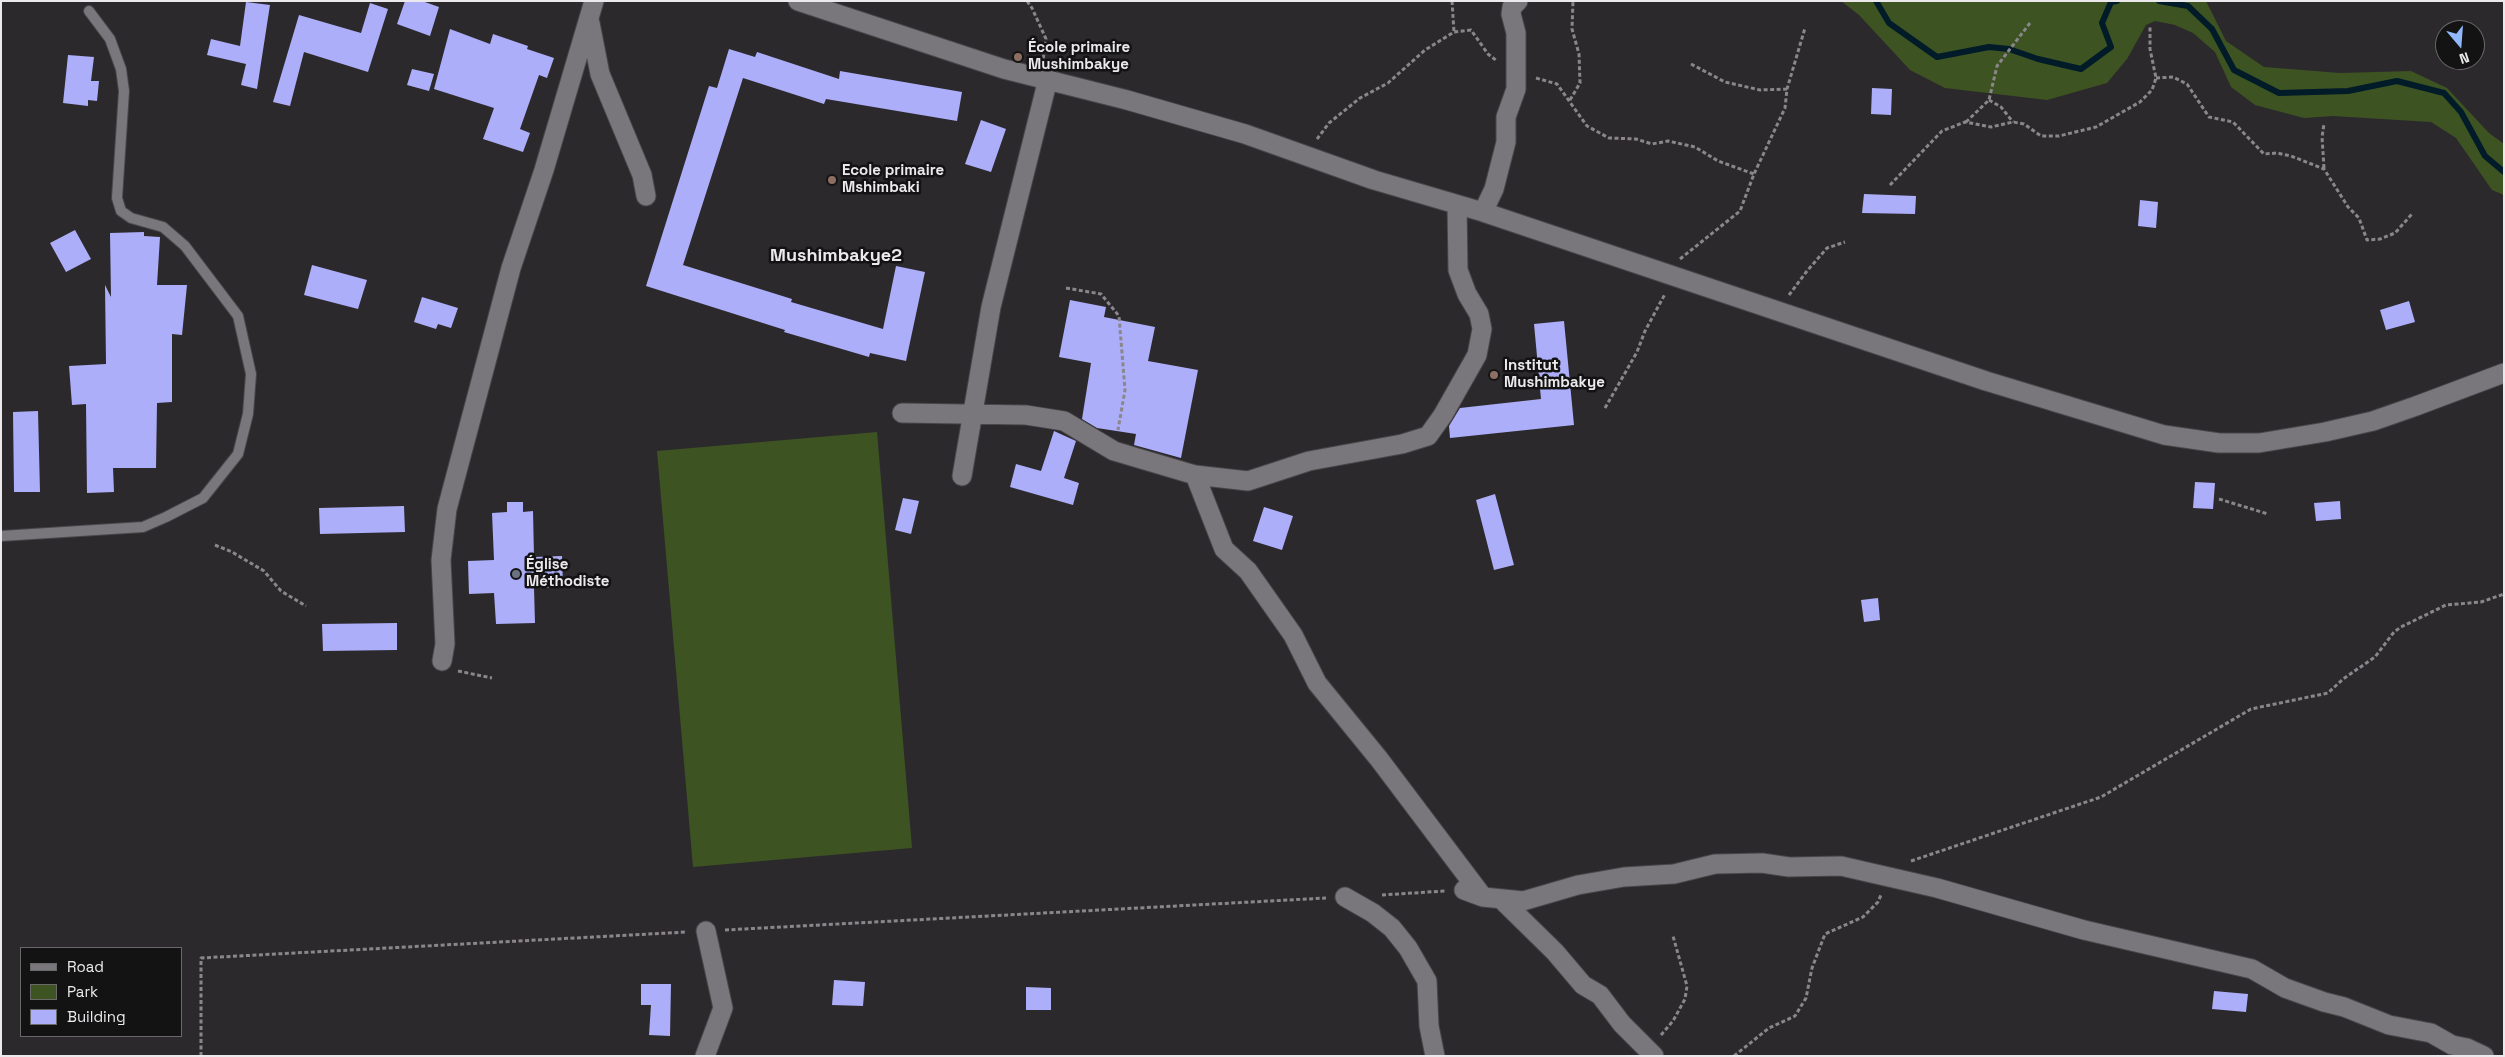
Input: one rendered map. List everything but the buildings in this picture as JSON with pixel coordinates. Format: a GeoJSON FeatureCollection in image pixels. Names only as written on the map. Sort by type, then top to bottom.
{"type":"FeatureCollection","features":[{"type":"Feature","properties":{"kind":"street"},"geometry":{"type":"LineString","coordinates":[[442,661],[444,644],[440,560],[447,509],[510,268],[544,170],[594,1]]}},
{"type":"Feature","properties":{"kind":"street"},"geometry":{"type":"LineString","coordinates":[[798,1],[1045,79],[1236,132],[1374,180],[1483,212],[1986,381],[2131,426],[2195,441],[2259,442],[2325,432],[2373,421],[2504,373]]}},
{"type":"Feature","properties":{"kind":"street"},"geometry":{"type":"LineString","coordinates":[[1483,212],[1494,189],[1506,142],[1506,117],[1516,89],[1516,34],[1511,14],[1512,7],[1518,1]]}},
{"type":"Feature","properties":{"kind":"street"},"geometry":{"type":"LineString","coordinates":[[589,19],[600,74],[642,175],[646,196]]}},
{"type":"Feature","properties":{"kind":"street"},"geometry":{"type":"LineString","coordinates":[[962,476],[991,307],[1045,79]]}},
{"type":"Feature","properties":{"kind":"street"},"geometry":{"type":"LineString","coordinates":[[902,413],[1026,415],[1064,421],[1114,451],[1195,475],[1248,481],[1309,462],[1402,444],[1428,436],[1443,415],[1477,355],[1482,328],[1479,314],[1466,294],[1458,270],[1456,205]]}},
{"type":"Feature","properties":{"kind":"street"},"geometry":{"type":"LineString","coordinates":[[1195,475],[1224,549],[1248,571],[1293,635],[1317,683],[1492,898],[1555,952],[1583,985],[1600,995],[1622,1024],[1651,1052]]}},
{"type":"Feature","properties":{"kind":"street"},"geometry":{"type":"LineString","coordinates":[[1464,890],[1492,898],[1522,900],[1578,885],[1624,877],[1674,874],[1715,864],[1762,863],[1789,867],[1841,866],[1937,888],[2084,930],[2252,969],[2285,988],[2344,1007],[2390,1025],[2431,1033],[2452,1045],[2467,1048],[2484,1056]]}},
{"type":"Feature","properties":{"kind":"street"},"geometry":{"type":"LineString","coordinates":[[1345,897],[1373,913],[1392,928],[1408,948],[1427,981],[1429,1026],[1435,1056]]}},
{"type":"Feature","properties":{"kind":"street"},"geometry":{"type":"LineString","coordinates":[[705,1056],[724,1008],[706,931]]}},
{"type":"Feature","properties":{"kind":"lane"},"geometry":{"type":"LineString","coordinates":[[1,536],[143,527],[166,517],[203,498],[232,462],[238,454],[248,414],[251,374],[238,316],[185,246],[163,227],[131,218],[121,210],[118,198],[124,91],[120,69],[110,39],[88,11]]}},
{"type":"Feature","properties":{"kind":"path"},"geometry":{"type":"LineString","coordinates":[[1026,1],[1032,8],[1046,39],[1045,79]]}},
{"type":"Feature","properties":{"kind":"path"},"geometry":{"type":"LineString","coordinates":[[1452,1],[1454,32]]}},
{"type":"Feature","properties":{"kind":"path"},"geometry":{"type":"LineString","coordinates":[[1570,100],[1580,83],[1579,54],[1572,29],[1573,1]]}},
{"type":"Feature","properties":{"kind":"path"},"geometry":{"type":"LineString","coordinates":[[1890,185],[1942,131],[1965,122],[1989,100],[1997,66],[2030,23]]}},
{"type":"Feature","properties":{"kind":"path"},"geometry":{"type":"LineString","coordinates":[[1965,122],[1991,127],[2013,122],[2024,124],[2041,136],[2059,136],[2086,130],[2110,120],[2140,102],[2152,90],[2156,78],[2150,49],[2150,27]]}},
{"type":"Feature","properties":{"kind":"path"},"geometry":{"type":"LineString","coordinates":[[1605,408],[1662,304],[1680,259],[1740,211],[1754,174],[1785,108],[1786,89],[1805,28]]}},
{"type":"Feature","properties":{"kind":"path"},"geometry":{"type":"LineString","coordinates":[[1305,155],[1329,123],[1360,98],[1388,83],[1425,50],[1454,32],[1471,30],[1488,54],[1504,70],[1557,84],[1587,126],[1609,138],[1636,139],[1652,144],[1668,141],[1695,148],[1718,162],[1754,174]]}},
{"type":"Feature","properties":{"kind":"path"},"geometry":{"type":"LineString","coordinates":[[1691,64],[1725,82],[1760,90],[1786,89]]}},
{"type":"Feature","properties":{"kind":"path"},"geometry":{"type":"LineString","coordinates":[[2156,78],[2173,77],[2186,84],[2209,117],[2233,122],[2264,154],[2277,153],[2291,156],[2324,169]]}},
{"type":"Feature","properties":{"kind":"path"},"geometry":{"type":"LineString","coordinates":[[1989,100],[2001,107],[2013,122]]}},
{"type":"Feature","properties":{"kind":"path"},"geometry":{"type":"LineString","coordinates":[[2324,124],[2322,137],[2324,169],[2348,207],[2359,218],[2367,240],[2380,239],[2395,234],[2412,214]]}},
{"type":"Feature","properties":{"kind":"path"},"geometry":{"type":"LineString","coordinates":[[1774,309],[1789,295],[1806,271],[1828,248],[1845,242]]}},
{"type":"Feature","properties":{"kind":"path"},"geometry":{"type":"LineString","coordinates":[[1066,288],[1101,294],[1119,316],[1126,390],[1114,451]]}},
{"type":"Feature","properties":{"kind":"path"},"geometry":{"type":"LineString","coordinates":[[2219,499],[2268,514]]}},
{"type":"Feature","properties":{"kind":"path"},"geometry":{"type":"LineString","coordinates":[[215,546],[232,552],[264,571],[281,591],[306,606]]}},
{"type":"Feature","properties":{"kind":"path"},"geometry":{"type":"LineString","coordinates":[[1734,1056],[1769,1028],[1795,1016],[1806,998],[1812,968],[1825,934],[1863,917],[1873,908],[1891,877],[1907,862],[2101,797],[2251,709],[2328,692],[2343,679],[2375,658],[2394,632],[2401,627],[2446,605],[2481,602],[2504,594]]}},
{"type":"Feature","properties":{"kind":"path"},"geometry":{"type":"LineString","coordinates":[[442,661],[456,671],[492,678]]}},
{"type":"Feature","properties":{"kind":"path"},"geometry":{"type":"LineString","coordinates":[[201,1056],[201,958],[1464,890]]}},
{"type":"Feature","properties":{"kind":"path"},"geometry":{"type":"LineString","coordinates":[[1651,1052],[1673,1021],[1684,999],[1687,986],[1673,936]]}},
{"type":"Feature","properties":{"kind":"green space"},"geometry":{"type":"Polygon","coordinates":[[[1841,1],[2206,1],[2226,41],[2264,67],[2340,73],[2411,71],[2447,88],[2489,133],[2504,144],[2504,195],[2492,190],[2456,138],[2431,122],[2333,116],[2304,118],[2255,105],[2231,87],[2215,52],[2193,33],[2175,25],[2155,21],[2146,25],[2127,59],[2107,83],[2047,100],[1945,88],[1910,70],[1859,15],[1841,1]]]}},
{"type":"Feature","properties":{"kind":"green space"},"geometry":{"type":"Polygon","coordinates":[[[877,432],[912,848],[693,867],[657,451],[877,432]]]}},
{"type":"Feature","properties":{"kind":"waterway"},"geometry":{"type":"LineString","coordinates":[[1876,1],[1889,23],[1937,57],[1989,47],[2009,49],[2038,59],[2081,69],[2111,47],[2102,23],[2111,2],[2117,1]]}},
{"type":"Feature","properties":{"kind":"waterway"},"geometry":{"type":"LineString","coordinates":[[2159,1],[2188,6],[2212,29],[2234,70],[2279,93],[2348,91],[2397,81],[2444,93],[2461,112],[2485,156],[2504,172]]}},
{"type":"Feature","properties":{"kind":"place","name":"École primaire Mushimbakye"},"geometry":{"type":"Point","coordinates":[1018,57]}},
{"type":"Feature","properties":{"kind":"place","name":"Ecole primaire Mshimbaki"},"geometry":{"type":"Point","coordinates":[832,180]}},
{"type":"Feature","properties":{"kind":"place","name":"Institut Mushimbakye"},"geometry":{"type":"Point","coordinates":[1494,375]}},
{"type":"Feature","properties":{"kind":"place","name":"Église Méthodiste"},"geometry":{"type":"Point","coordinates":[516,574]}},
{"type":"Feature","properties":{"kind":"district","name":"Mushimbakye2"},"geometry":{"type":"Point","coordinates":[836,256]}}]}
